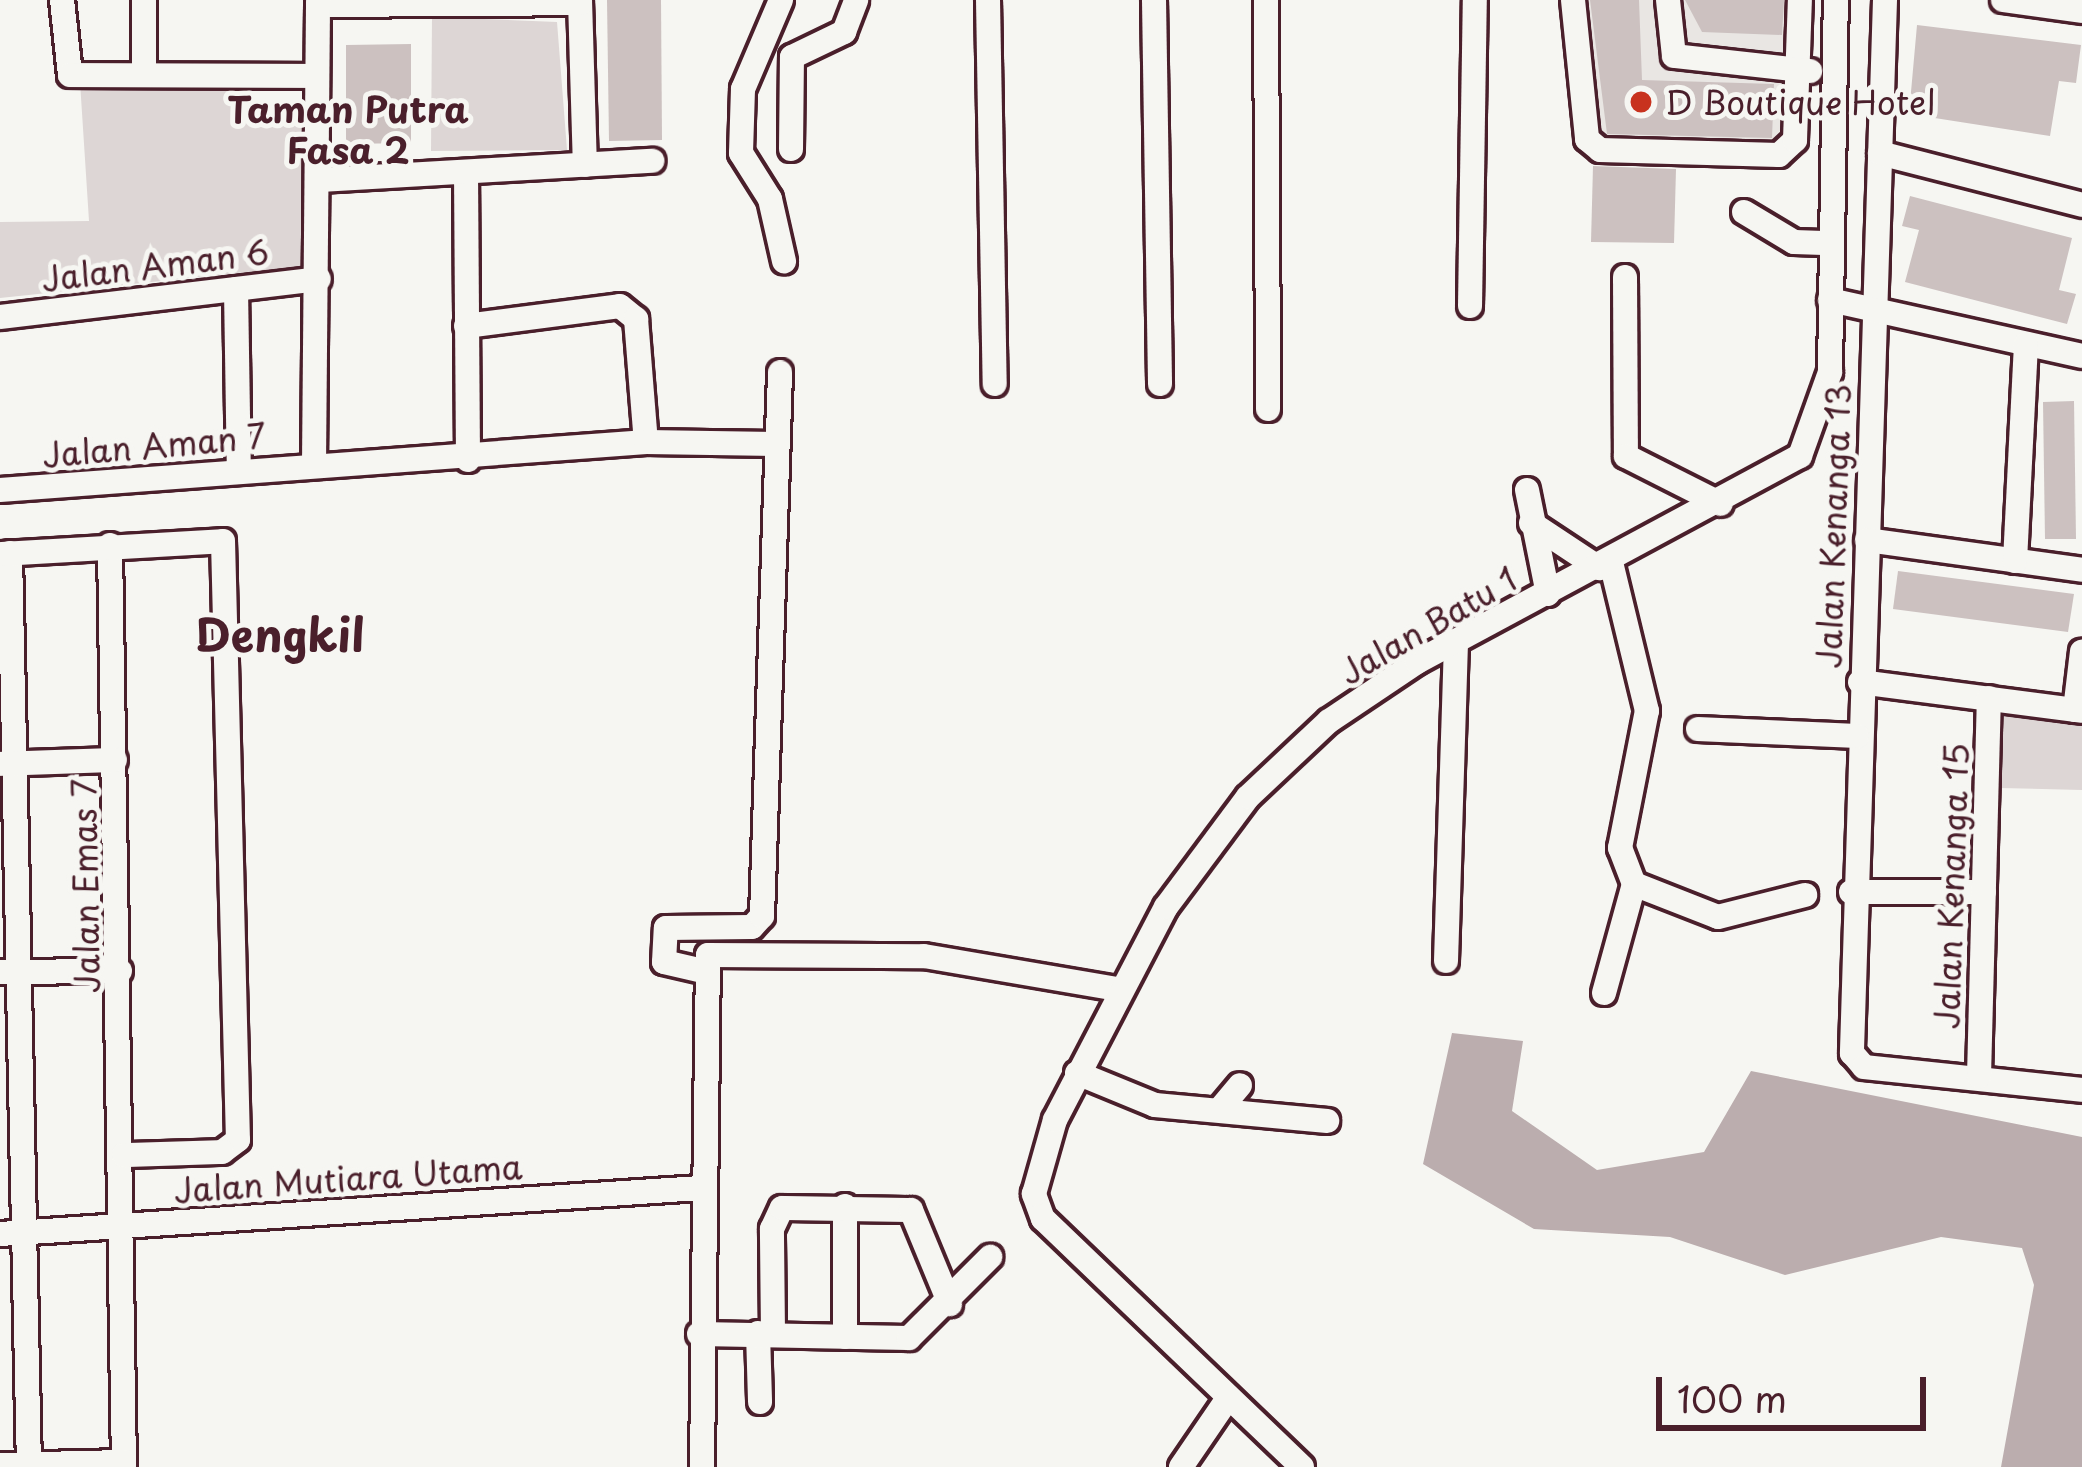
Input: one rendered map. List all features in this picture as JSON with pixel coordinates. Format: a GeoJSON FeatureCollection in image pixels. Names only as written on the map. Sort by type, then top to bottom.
{"type":"FeatureCollection","features":[{"type":"Feature","properties":{"kind":"street"},"geometry":{"type":"LineString","coordinates":[[62,0],[66,73],[317,76]]}},
{"type":"Feature","properties":{"kind":"street"},"geometry":{"type":"LineString","coordinates":[[144,0],[144,74]]}},
{"type":"Feature","properties":{"kind":"street"},"geometry":{"type":"LineString","coordinates":[[781,0],[743,89],[741,153],[770,199],[784,261]]}},
{"type":"Feature","properties":{"kind":"street"},"geometry":{"type":"LineString","coordinates":[[791,149],[792,58],[844,32],[856,0]]}},
{"type":"Feature","properties":{"kind":"street"},"geometry":{"type":"LineString","coordinates":[[988,0],[995,384]]}},
{"type":"Feature","properties":{"kind":"street"},"geometry":{"type":"LineString","coordinates":[[1154,0],[1160,384]]}},
{"type":"Feature","properties":{"kind":"street"},"geometry":{"type":"LineString","coordinates":[[1266,0],[1268,409]]}},
{"type":"Feature","properties":{"kind":"street"},"geometry":{"type":"LineString","coordinates":[[1470,306],[1475,0]]}},
{"type":"Feature","properties":{"kind":"street"},"geometry":{"type":"LineString","coordinates":[[1573,0],[1587,139],[1600,150],[1790,150],[1800,0]]}},
{"type":"Feature","properties":{"kind":"street"},"geometry":{"type":"LineString","coordinates":[[1668,0],[1675,56],[1834,73]]}},
{"type":"Feature","properties":{"kind":"street","name":"Jalan Batu 1"},"geometry":{"type":"LineString","coordinates":[[1302,1467],[1042,1219],[1034,1194],[1076,1073],[1117,989],[1248,797],[1329,721],[1456,641],[1720,504],[1800,456],[1830,372],[1836,0]]}},
{"type":"Feature","properties":{"kind":"street"},"geometry":{"type":"LineString","coordinates":[[2002,0],[2082,11]]}},
{"type":"Feature","properties":{"kind":"street"},"geometry":{"type":"LineString","coordinates":[[314,464],[318,2],[580,1],[585,165]]}},
{"type":"Feature","properties":{"kind":"street","name":"Jalan Kenanga 13"},"geometry":{"type":"LineString","coordinates":[[1884,1],[1868,540],[1851,892],[1852,1053],[1864,1067],[1978,1076]]}},
{"type":"Feature","properties":{"kind":"street"},"geometry":{"type":"LineString","coordinates":[[1880,153],[2081,200]]}},
{"type":"Feature","properties":{"kind":"street"},"geometry":{"type":"LineString","coordinates":[[319,180],[652,161]]}},
{"type":"Feature","properties":{"kind":"street"},"geometry":{"type":"LineString","coordinates":[[466,172],[468,460]]}},
{"type":"Feature","properties":{"kind":"street"},"geometry":{"type":"LineString","coordinates":[[1744,212],[1794,242],[1831,243]]}},
{"type":"Feature","properties":{"kind":"street"},"geometry":{"type":"LineString","coordinates":[[1625,277],[1626,456],[1720,504]]}},
{"type":"Feature","properties":{"kind":"street","name":"Jalan Aman 6"},"geometry":{"type":"LineString","coordinates":[[0,317],[319,279]]}},
{"type":"Feature","properties":{"kind":"street"},"geometry":{"type":"LineString","coordinates":[[236,289],[239,472]]}},
{"type":"Feature","properties":{"kind":"street"},"geometry":{"type":"LineString","coordinates":[[1829,300],[2082,356]]}},
{"type":"Feature","properties":{"kind":"street"},"geometry":{"type":"LineString","coordinates":[[466,326],[620,306],[636,319],[646,442]]}},
{"type":"Feature","properties":{"kind":"street"},"geometry":{"type":"LineString","coordinates":[[2015,561],[2026,344]]}},
{"type":"Feature","properties":{"kind":"street"},"geometry":{"type":"LineString","coordinates":[[703,971],[664,962],[666,928],[752,927],[762,916],[780,372]]}},
{"type":"Feature","properties":{"kind":"street","name":"Jalan Aman 7"},"geometry":{"type":"LineString","coordinates":[[0,490],[314,464],[468,460],[646,442],[776,444]]}},
{"type":"Feature","properties":{"kind":"street"},"geometry":{"type":"LineString","coordinates":[[1527,490],[1548,594]]}},
{"type":"Feature","properties":{"kind":"street"},"geometry":{"type":"LineString","coordinates":[[1532,524],[1605,565],[1647,711],[1620,848],[1634,884],[1604,993]]}},
{"type":"Feature","properties":{"kind":"street"},"geometry":{"type":"LineString","coordinates":[[1868,540],[2082,570]]}},
{"type":"Feature","properties":{"kind":"street"},"geometry":{"type":"LineString","coordinates":[[29,1465],[11,1233],[5,554],[223,541],[238,1140],[222,1152],[124,1155]]}},
{"type":"Feature","properties":{"kind":"street","name":"Jalan Emas 7"},"geometry":{"type":"LineString","coordinates":[[110,545],[124,1155],[124,1465]]}},
{"type":"Feature","properties":{"kind":"street"},"geometry":{"type":"LineString","coordinates":[[1446,961],[1456,641]]}},
{"type":"Feature","properties":{"kind":"street"},"geometry":{"type":"LineString","coordinates":[[1860,682],[2079,710],[2082,651]]}},
{"type":"Feature","properties":{"kind":"street","name":"Jalan Kenanga 15"},"geometry":{"type":"LineString","coordinates":[[1978,1076],[1989,698]]}},
{"type":"Feature","properties":{"kind":"street"},"geometry":{"type":"LineString","coordinates":[[1699,729],[1857,736]]}},
{"type":"Feature","properties":{"kind":"street"},"geometry":{"type":"LineString","coordinates":[[6,764],[116,760]]}},
{"type":"Feature","properties":{"kind":"street"},"geometry":{"type":"LineString","coordinates":[[1634,884],[1718,917],[1804,895]]}},
{"type":"Feature","properties":{"kind":"street"},"geometry":{"type":"LineString","coordinates":[[1851,892],[1984,892]]}},
{"type":"Feature","properties":{"kind":"street"},"geometry":{"type":"LineString","coordinates":[[702,1467],[703,971],[723,948],[924,956],[1117,989]]}},
{"type":"Feature","properties":{"kind":"street"},"geometry":{"type":"LineString","coordinates":[[8,972],[120,971]]}},
{"type":"Feature","properties":{"kind":"street"},"geometry":{"type":"LineString","coordinates":[[1076,1073],[1139,1102],[1327,1121]]}},
{"type":"Feature","properties":{"kind":"street"},"geometry":{"type":"LineString","coordinates":[[1978,1076],[2082,1090]]}},
{"type":"Feature","properties":{"kind":"street"},"geometry":{"type":"LineString","coordinates":[[1220,1109],[1240,1085]]}},
{"type":"Feature","properties":{"kind":"street","name":"Jalan Mutiara Utama"},"geometry":{"type":"LineString","coordinates":[[11,1233],[700,1188]]}},
{"type":"Feature","properties":{"kind":"street"},"geometry":{"type":"LineString","coordinates":[[845,1206],[845,1337]]}},
{"type":"Feature","properties":{"kind":"street"},"geometry":{"type":"LineString","coordinates":[[760,1402],[775,1216],[845,1206],[920,1216],[950,1304]]}},
{"type":"Feature","properties":{"kind":"street"},"geometry":{"type":"LineString","coordinates":[[699,1334],[909,1338],[950,1304],[990,1257]]}},
{"type":"Feature","properties":{"kind":"street"},"geometry":{"type":"LineString","coordinates":[[1181,1467],[1228,1398]]}},
{"type":"Feature","properties":{"kind":"street"},"geometry":{"type":"LineString","coordinates":[[0,1465],[124,1465]]}},
{"type":"Feature","properties":{"kind":"shaded area"},"geometry":{"type":"Polygon","coordinates":[[[1578,0],[1793,0],[1783,149],[1593,138],[1578,0]]]}},
{"type":"Feature","properties":{"kind":"shaded area"},"geometry":{"type":"Polygon","coordinates":[[[432,17],[557,22],[567,150],[431,151],[432,17]]]}},
{"type":"Feature","properties":{"kind":"shaded area"},"geometry":{"type":"Polygon","coordinates":[[[80,82],[251,82],[251,119],[303,116],[304,266],[0,298],[0,222],[89,221],[80,82]]]}},
{"type":"Feature","properties":{"kind":"shaded area"},"geometry":{"type":"Polygon","coordinates":[[[2004,714],[2082,726],[2082,790],[2000,788],[2004,714]]]}},
{"type":"Feature","properties":{"kind":"shaded area"},"geometry":{"type":"Polygon","coordinates":[[[1452,1033],[1523,1041],[1512,1111],[1597,1170],[1704,1152],[1751,1071],[2082,1137],[2082,1467],[2001,1467],[2034,1285],[2022,1248],[1941,1237],[1785,1275],[1670,1237],[1534,1229],[1423,1164],[1452,1033]]]}},
{"type":"Feature","properties":{"kind":"building"},"geometry":{"type":"Polygon","coordinates":[[[607,0],[661,0],[662,140],[609,141],[607,0]]]}},
{"type":"Feature","properties":{"kind":"building"},"geometry":{"type":"Polygon","coordinates":[[[1590,0],[1639,0],[1642,80],[1774,84],[1772,138],[1607,134],[1590,0]]]}},
{"type":"Feature","properties":{"kind":"building"},"geometry":{"type":"Polygon","coordinates":[[[1685,0],[1784,0],[1782,35],[1702,32],[1685,0]]]}},
{"type":"Feature","properties":{"kind":"building"},"geometry":{"type":"Polygon","coordinates":[[[1917,25],[2081,45],[2076,83],[2059,81],[2050,136],[1909,114],[1917,25]]]}},
{"type":"Feature","properties":{"kind":"building"},"geometry":{"type":"Polygon","coordinates":[[[411,44],[411,143],[346,144],[346,45],[411,44]]]}},
{"type":"Feature","properties":{"kind":"building"},"geometry":{"type":"Polygon","coordinates":[[[1593,166],[1676,169],[1674,243],[1591,242],[1593,166]]]}},
{"type":"Feature","properties":{"kind":"building"},"geometry":{"type":"Polygon","coordinates":[[[1910,196],[2072,238],[2059,290],[2076,294],[2067,324],[1905,282],[1919,230],[1902,226],[1910,196]]]}},
{"type":"Feature","properties":{"kind":"building"},"geometry":{"type":"Polygon","coordinates":[[[2074,401],[2076,539],[2045,539],[2043,402],[2074,401]]]}},
{"type":"Feature","properties":{"kind":"building"},"geometry":{"type":"Polygon","coordinates":[[[1898,571],[2074,594],[2068,632],[1893,609],[1898,571]]]}},
{"type":"Feature","properties":{"kind":"place","name":"D Boutique Hotel"},"geometry":{"type":"Point","coordinates":[1641,102]}},
{"type":"Feature","properties":{"kind":"district","name":"Taman Putra Fasa 2"},"geometry":{"type":"Point","coordinates":[348,128]}},
{"type":"Feature","properties":{"kind":"district","name":"Dengkil"},"geometry":{"type":"Point","coordinates":[280,634]}}]}
